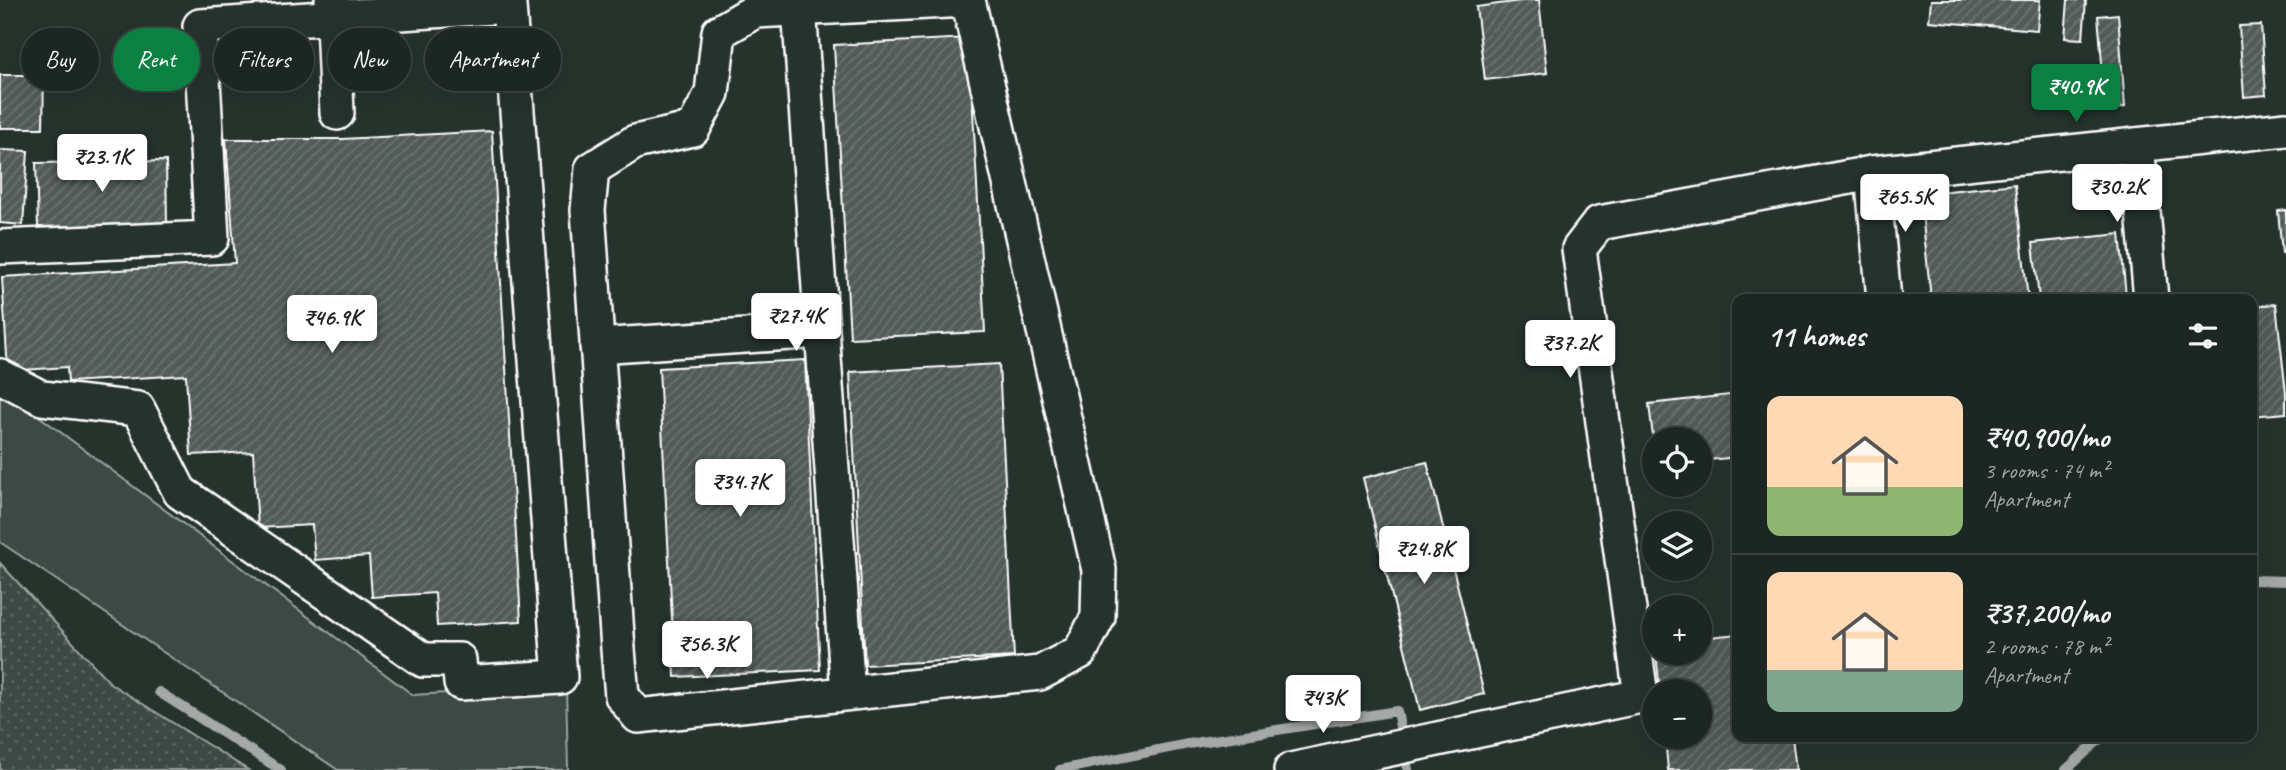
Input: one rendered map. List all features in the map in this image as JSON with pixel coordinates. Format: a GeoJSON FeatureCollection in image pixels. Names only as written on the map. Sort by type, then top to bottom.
{"type":"FeatureCollection","features":[{"type":"Feature","properties":{"kind":"street"},"geometry":{"type":"LineString","coordinates":[[968,0],[1099,570],[1098,617],[1080,652],[1040,673],[638,716],[622,696],[588,210],[592,169],[635,142],[694,129],[712,93],[719,32],[755,11],[799,8],[968,0]]}},
{"type":"Feature","properties":{"kind":"street"},"geometry":{"type":"LineString","coordinates":[[0,247],[212,238],[200,26],[333,9],[509,6],[560,677],[461,683],[459,660],[423,660],[180,492],[138,409],[42,398],[0,376]]}},
{"type":"Feature","properties":{"kind":"street"},"geometry":{"type":"LineString","coordinates":[[799,8],[848,693]]}},
{"type":"Feature","properties":{"kind":"street"},"geometry":{"type":"LineString","coordinates":[[333,9],[337,113]]}},
{"type":"Feature","properties":{"kind":"street"},"geometry":{"type":"LineString","coordinates":[[1291,770],[1641,696],[1580,249],[1600,223],[1872,173],[2286,130]]}},
{"type":"Feature","properties":{"kind":"street"},"geometry":{"type":"LineString","coordinates":[[2137,145],[2151,294]]}},
{"type":"Feature","properties":{"kind":"street"},"geometry":{"type":"LineString","coordinates":[[1872,173],[1884,294]]}},
{"type":"Feature","properties":{"kind":"street"},"geometry":{"type":"LineString","coordinates":[[597,346],[821,331]]}},
{"type":"Feature","properties":{"kind":"shaded area"},"geometry":{"type":"Polygon","coordinates":[[[0,387],[413,695],[566,686],[568,770],[338,770],[0,542],[0,387]]]}},
{"type":"Feature","properties":{"kind":"shaded area"},"geometry":{"type":"Polygon","coordinates":[[[0,563],[111,684],[248,770],[0,770],[0,563]]]}},
{"type":"Feature","properties":{"kind":"building"},"geometry":{"type":"Polygon","coordinates":[[[1539,0],[1547,73],[1485,80],[1476,7],[1539,0]]]}},
{"type":"Feature","properties":{"kind":"building"},"geometry":{"type":"Polygon","coordinates":[[[1931,0],[2040,0],[2037,30],[1929,21],[1931,0]]]}},
{"type":"Feature","properties":{"kind":"building"},"geometry":{"type":"Polygon","coordinates":[[[2068,0],[2086,0],[2083,39],[2065,38],[2068,0]]]}},
{"type":"Feature","properties":{"kind":"building"},"geometry":{"type":"Polygon","coordinates":[[[2118,14],[2125,107],[2106,109],[2098,16],[2118,14]]]}},
{"type":"Feature","properties":{"kind":"building"},"geometry":{"type":"Polygon","coordinates":[[[2261,25],[2266,95],[2244,97],[2239,26],[2261,25]]]}},
{"type":"Feature","properties":{"kind":"building"},"geometry":{"type":"Polygon","coordinates":[[[969,38],[985,332],[850,338],[834,45],[969,38]]]}},
{"type":"Feature","properties":{"kind":"building"},"geometry":{"type":"Polygon","coordinates":[[[0,75],[21,75],[21,91],[44,91],[43,128],[0,128],[0,75]]]}},
{"type":"Feature","properties":{"kind":"building"},"geometry":{"type":"Polygon","coordinates":[[[492,131],[521,621],[437,626],[435,593],[372,597],[369,556],[315,560],[312,525],[258,528],[253,452],[191,455],[186,375],[68,382],[67,367],[8,371],[2,277],[235,263],[226,139],[342,139],[492,131]]]}},
{"type":"Feature","properties":{"kind":"building"},"geometry":{"type":"Polygon","coordinates":[[[0,150],[28,151],[23,225],[0,223],[0,150]]]}},
{"type":"Feature","properties":{"kind":"building"},"geometry":{"type":"Polygon","coordinates":[[[166,161],[167,225],[38,227],[36,163],[166,161]]]}},
{"type":"Feature","properties":{"kind":"building"},"geometry":{"type":"Polygon","coordinates":[[[2015,184],[2027,294],[1930,294],[1920,194],[2015,184]]]}},
{"type":"Feature","properties":{"kind":"building"},"geometry":{"type":"Polygon","coordinates":[[[2286,210],[2286,252],[2282,253],[2278,211],[2286,210]]]}},
{"type":"Feature","properties":{"kind":"building"},"geometry":{"type":"Polygon","coordinates":[[[2120,234],[2126,294],[2038,294],[2033,243],[2120,234]]]}},
{"type":"Feature","properties":{"kind":"building"},"geometry":{"type":"Polygon","coordinates":[[[2276,304],[2286,413],[2257,416],[2257,306],[2276,304]]]}},
{"type":"Feature","properties":{"kind":"building"},"geometry":{"type":"Polygon","coordinates":[[[805,360],[820,670],[675,677],[659,368],[805,360]]]}},
{"type":"Feature","properties":{"kind":"building"},"geometry":{"type":"Polygon","coordinates":[[[999,364],[1014,657],[865,665],[850,372],[999,364]]]}},
{"type":"Feature","properties":{"kind":"building"},"geometry":{"type":"Polygon","coordinates":[[[1732,395],[1732,458],[1712,460],[1712,427],[1652,427],[1649,404],[1732,395]]]}},
{"type":"Feature","properties":{"kind":"building"},"geometry":{"type":"Polygon","coordinates":[[[1427,462],[1484,694],[1420,710],[1363,478],[1427,462]]]}},
{"type":"Feature","properties":{"kind":"building"},"geometry":{"type":"Polygon","coordinates":[[[1732,635],[1732,742],[1793,742],[1796,770],[1668,770],[1666,749],[1712,749],[1712,679],[1659,679],[1657,665],[1712,665],[1712,637],[1732,635]]]}},
{"type":"Feature","properties":{"kind":"waterway"},"geometry":{"type":"LineString","coordinates":[[2257,580],[2286,581]]}},
{"type":"Feature","properties":{"kind":"waterway"},"geometry":{"type":"LineString","coordinates":[[159,692],[281,770]]}},
{"type":"Feature","properties":{"kind":"waterway"},"geometry":{"type":"LineString","coordinates":[[1060,770],[1188,744],[1397,711],[1408,770]]}},
{"type":"Feature","properties":{"kind":"waterway"},"geometry":{"type":"LineString","coordinates":[[2066,770],[2097,742]]}}]}
